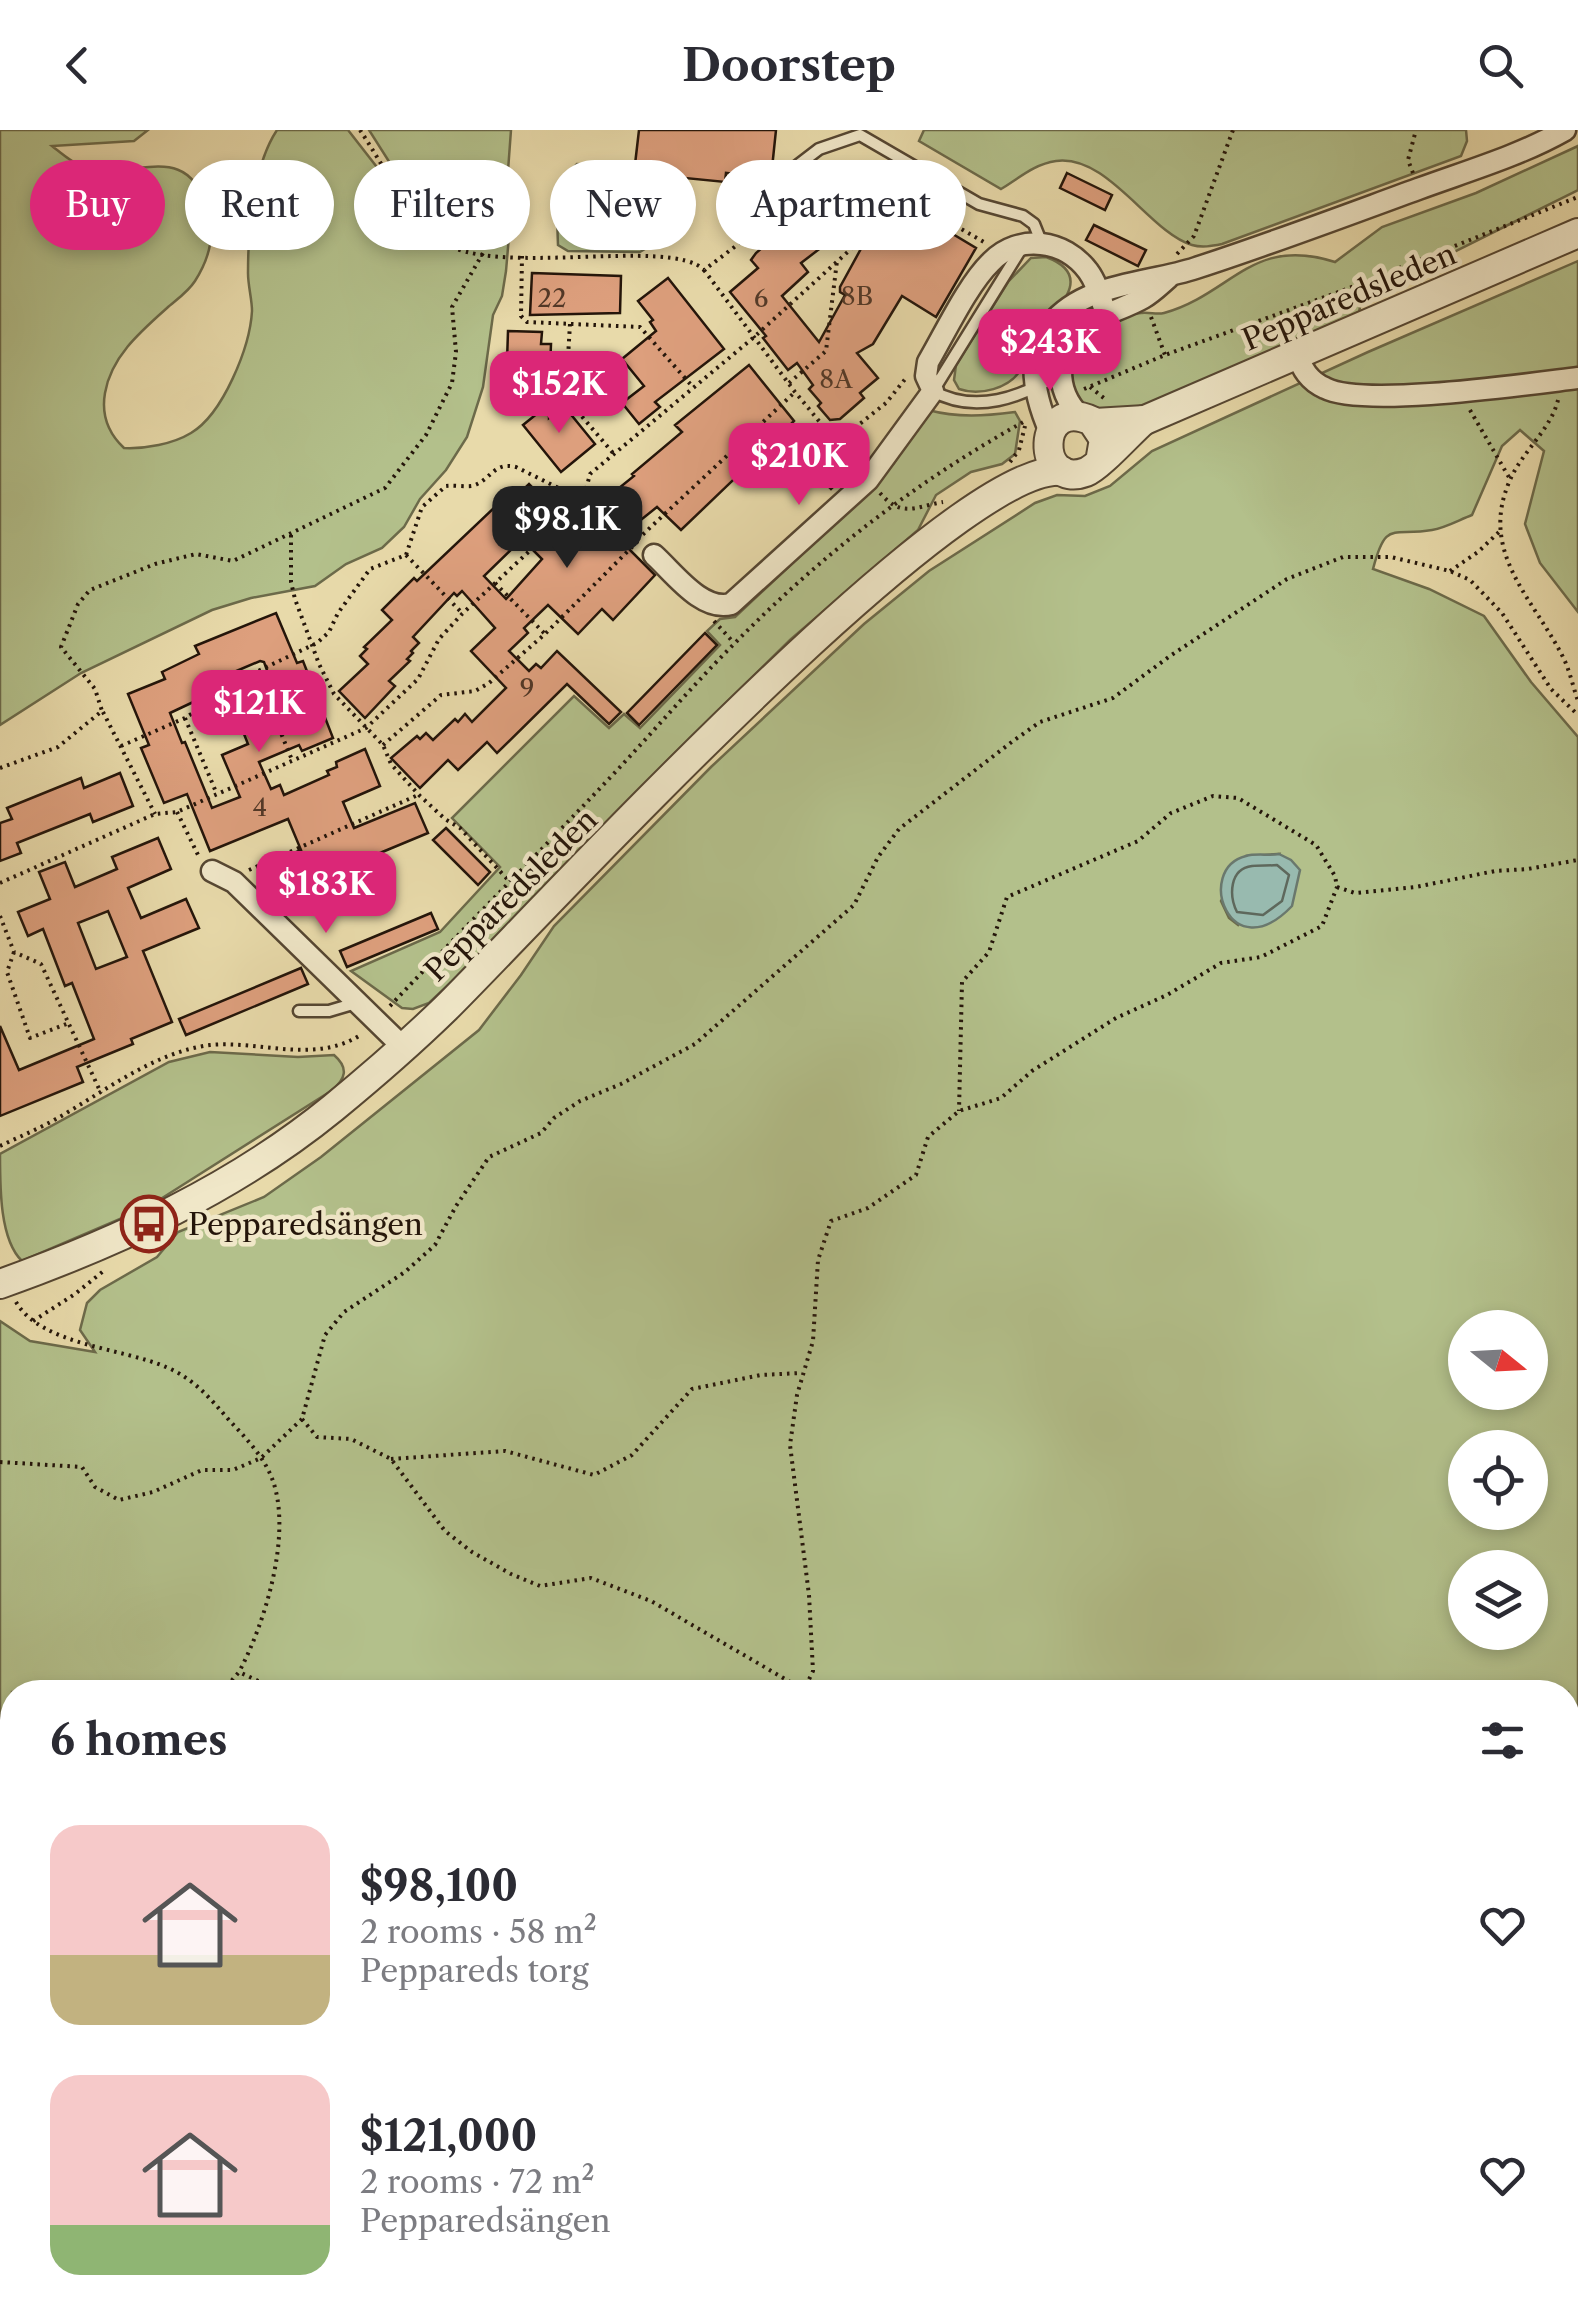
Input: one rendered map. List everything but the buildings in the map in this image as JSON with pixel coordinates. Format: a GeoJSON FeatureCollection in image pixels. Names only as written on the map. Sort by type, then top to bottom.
{"type":"FeatureCollection","features":[{"type":"Feature","properties":{"kind":"street"},"geometry":{"type":"LineString","coordinates":[[1170,277],[1143,298],[1106,314],[1077,334],[1062,358],[1060,374],[1080,412],[1105,444],[1100,462],[1085,473],[1062,471],[1050,458],[1041,426],[1036,352],[1042,336],[1070,306],[1138,281],[1170,277],[1494,163],[1565,130]]}},
{"type":"Feature","properties":{"kind":"street","name":"Pepparedsleden"},"geometry":{"type":"LineString","coordinates":[[1100,462],[1144,420],[1578,233]]}},
{"type":"Feature","properties":{"kind":"street"},"geometry":{"type":"LineString","coordinates":[[654,555],[715,606],[732,604],[868,480],[933,391],[926,376],[928,362],[984,269],[1003,252],[1033,244],[1063,249],[1075,256],[1094,280],[1106,314]]}},
{"type":"Feature","properties":{"kind":"street"},"geometry":{"type":"LineString","coordinates":[[1297,354],[1306,375],[1326,389],[1358,397],[1568,379]]}},
{"type":"Feature","properties":{"kind":"street"},"geometry":{"type":"LineString","coordinates":[[1041,426],[1080,412]]}},
{"type":"Feature","properties":{"kind":"street","name":"Pepparedsleden"},"geometry":{"type":"LineString","coordinates":[[1080,412],[1144,420]]}},
{"type":"Feature","properties":{"kind":"street","name":"Pepparedsleden"},"geometry":{"type":"LineString","coordinates":[[6,1290],[149,1224],[248,1168],[330,1111],[404,1048],[844,610],[1012,473],[1041,426]]}},
{"type":"Feature","properties":{"kind":"street","name":"Pepparedsleden"},"geometry":{"type":"LineString","coordinates":[[1012,473],[1062,471]]}},
{"type":"Feature","properties":{"kind":"street"},"geometry":{"type":"LineString","coordinates":[[212,871],[234,882],[404,1048]]}},
{"type":"Feature","properties":{"kind":"lane"},"geometry":{"type":"LineString","coordinates":[[805,160],[820,149],[860,135],[903,160]]}},
{"type":"Feature","properties":{"kind":"lane"},"geometry":{"type":"LineString","coordinates":[[966,196],[1023,216],[1034,224],[1033,244]]}},
{"type":"Feature","properties":{"kind":"lane"},"geometry":{"type":"LineString","coordinates":[[933,391],[974,404],[1022,394],[1060,374]]}},
{"type":"Feature","properties":{"kind":"lane"},"geometry":{"type":"LineString","coordinates":[[299,1011],[329,1011],[357,1002]]}},
{"type":"Feature","properties":{"kind":"path"},"geometry":{"type":"LineString","coordinates":[[360,130],[423,223],[454,248],[522,256],[671,258],[697,263],[788,384],[890,504],[904,510],[952,500]]}},
{"type":"Feature","properties":{"kind":"path"},"geometry":{"type":"LineString","coordinates":[[1170,277],[1177,254],[1194,236],[1234,130]]}},
{"type":"Feature","properties":{"kind":"path"},"geometry":{"type":"LineString","coordinates":[[1416,130],[1408,160],[1418,189]]}},
{"type":"Feature","properties":{"kind":"path"},"geometry":{"type":"LineString","coordinates":[[1080,412],[1165,355],[1344,290],[1578,197]]}},
{"type":"Feature","properties":{"kind":"path"},"geometry":{"type":"LineString","coordinates":[[966,233],[989,246]]}},
{"type":"Feature","properties":{"kind":"path"},"geometry":{"type":"LineString","coordinates":[[704,270],[730,250]]}},
{"type":"Feature","properties":{"kind":"path"},"geometry":{"type":"LineString","coordinates":[[0,884],[155,814],[177,812],[366,728],[418,679],[438,640],[462,614],[583,501],[590,474],[753,338],[848,250]]}},
{"type":"Feature","properties":{"kind":"path"},"geometry":{"type":"LineString","coordinates":[[155,814],[94,689],[62,647],[78,604],[90,590],[155,564],[196,554],[233,561],[385,488],[426,435],[452,383],[456,352],[452,307],[483,253]]}},
{"type":"Feature","properties":{"kind":"path"},"geometry":{"type":"LineString","coordinates":[[522,256],[521,316],[527,322],[640,327],[693,387]]}},
{"type":"Feature","properties":{"kind":"path"},"geometry":{"type":"LineString","coordinates":[[788,384],[826,351],[838,259]]}},
{"type":"Feature","properties":{"kind":"path"},"geometry":{"type":"LineString","coordinates":[[1143,298],[1165,355]]}},
{"type":"Feature","properties":{"kind":"path"},"geometry":{"type":"LineString","coordinates":[[570,324],[566,391],[573,406],[613,453]]}},
{"type":"Feature","properties":{"kind":"path"},"geometry":{"type":"LineString","coordinates":[[1568,379],[1558,405],[1510,479],[1500,531],[1514,578],[1565,660],[1578,701]]}},
{"type":"Feature","properties":{"kind":"path"},"geometry":{"type":"LineString","coordinates":[[1459,391],[1510,479]]}},
{"type":"Feature","properties":{"kind":"path"},"geometry":{"type":"LineString","coordinates":[[382,745],[441,695],[476,691],[489,683],[545,634],[638,539],[795,392]]}},
{"type":"Feature","properties":{"kind":"path"},"geometry":{"type":"LineString","coordinates":[[1012,473],[1020,450],[1041,426]]}},
{"type":"Feature","properties":{"kind":"path"},"geometry":{"type":"LineString","coordinates":[[0,1146],[185,1050],[233,1044],[266,1049],[321,1048],[360,1036],[606,783],[734,643],[890,504],[962,456],[1041,426]]}},
{"type":"Feature","properties":{"kind":"path"},"geometry":{"type":"LineString","coordinates":[[406,555],[422,507],[432,497],[446,486],[474,486],[504,464],[601,509],[654,555]]}},
{"type":"Feature","properties":{"kind":"path"},"geometry":{"type":"LineString","coordinates":[[1450,571],[1500,531]]}},
{"type":"Feature","properties":{"kind":"path"},"geometry":{"type":"LineString","coordinates":[[291,533],[291,582],[312,646],[334,694],[382,745],[391,764],[419,794],[460,828],[509,881]]}},
{"type":"Feature","properties":{"kind":"path"},"geometry":{"type":"LineString","coordinates":[[406,555],[462,614]]}},
{"type":"Feature","properties":{"kind":"path"},"geometry":{"type":"LineString","coordinates":[[120,746],[185,718],[256,672],[312,646],[329,632],[370,568],[406,555]]}},
{"type":"Feature","properties":{"kind":"path"},"geometry":{"type":"LineString","coordinates":[[0,1462],[82,1467],[96,1487],[119,1500],[154,1492],[202,1470],[234,1470],[261,1458],[302,1419],[326,1335],[344,1312],[405,1272],[435,1246],[489,1157],[541,1134],[554,1118],[580,1102],[695,1044],[854,905],[878,857],[898,829],[1040,722],[1112,698],[1286,579],[1342,557],[1391,557],[1450,571],[1470,580],[1486,593],[1551,690],[1578,715]]}},
{"type":"Feature","properties":{"kind":"path"},"geometry":{"type":"LineString","coordinates":[[495,583],[545,634]]}},
{"type":"Feature","properties":{"kind":"path"},"geometry":{"type":"LineString","coordinates":[[715,606],[714,624],[734,643]]}},
{"type":"Feature","properties":{"kind":"path"},"geometry":{"type":"LineString","coordinates":[[256,672],[293,762]]}},
{"type":"Feature","properties":{"kind":"path"},"geometry":{"type":"LineString","coordinates":[[0,768],[58,746],[102,711]]}},
{"type":"Feature","properties":{"kind":"path"},"geometry":{"type":"LineString","coordinates":[[185,718],[216,793]]}},
{"type":"Feature","properties":{"kind":"path"},"geometry":{"type":"LineString","coordinates":[[234,882],[256,864],[419,794]]}},
{"type":"Feature","properties":{"kind":"path"},"geometry":{"type":"LineString","coordinates":[[809,1680],[813,1671],[810,1595],[790,1445],[812,1341],[818,1260],[831,1222],[868,1208],[916,1175],[928,1137],[959,1112],[1001,1098],[1032,1071],[1116,1018],[1221,963],[1261,957],[1322,926],[1338,887],[1316,845],[1238,798],[1213,796],[1172,813],[1138,841],[1007,897],[990,952],[962,982],[959,1112]]}},
{"type":"Feature","properties":{"kind":"path"},"geometry":{"type":"LineString","coordinates":[[177,812],[200,860],[212,871]]}},
{"type":"Feature","properties":{"kind":"path"},"geometry":{"type":"LineString","coordinates":[[1338,887],[1355,893],[1416,887],[1578,860]]}},
{"type":"Feature","properties":{"kind":"path"},"geometry":{"type":"LineString","coordinates":[[0,916],[14,952],[7,972],[30,1038],[68,1024]]}},
{"type":"Feature","properties":{"kind":"path"},"geometry":{"type":"LineString","coordinates":[[14,952],[40,964],[101,1093]]}},
{"type":"Feature","properties":{"kind":"path"},"geometry":{"type":"LineString","coordinates":[[33,1321],[112,1266]]}},
{"type":"Feature","properties":{"kind":"path"},"geometry":{"type":"LineString","coordinates":[[6,1290],[20,1310],[49,1332],[133,1355],[194,1382],[261,1458],[272,1478],[280,1520],[271,1584],[256,1640],[232,1680]]}},
{"type":"Feature","properties":{"kind":"path"},"geometry":{"type":"LineString","coordinates":[[391,1459],[505,1451],[594,1476],[632,1455],[692,1389],[761,1375],[803,1373]]}},
{"type":"Feature","properties":{"kind":"path"},"geometry":{"type":"LineString","coordinates":[[302,1419],[318,1437],[351,1440],[391,1459],[445,1531],[472,1552],[540,1586],[591,1578],[651,1601],[787,1680]]}},
{"type":"Feature","properties":{"kind":"path"},"geometry":{"type":"LineString","coordinates":[[239,1672],[256,1680]]}},
{"type":"Feature","properties":{"kind":"green space"},"geometry":{"type":"Polygon","coordinates":[[[0,130],[148,130],[134,141],[52,146],[70,160],[30,160],[30,250],[165,250],[165,168],[185,174],[185,250],[208,250],[207,255],[189,289],[147,326],[113,368],[104,401],[105,417],[124,448],[159,445],[191,433],[224,396],[250,326],[249,250],[334,250],[334,160],[262,160],[277,130],[348,130],[371,160],[354,160],[354,250],[508,250],[483,387],[467,437],[404,527],[382,548],[346,564],[315,586],[212,610],[81,673],[0,725],[0,130]]]}},
{"type":"Feature","properties":{"kind":"green space"},"geometry":{"type":"Polygon","coordinates":[[[369,130],[511,130],[509,160],[388,160],[369,130]]]}},
{"type":"Feature","properties":{"kind":"green space"},"geometry":{"type":"Polygon","coordinates":[[[924,130],[1466,130],[1467,141],[1461,156],[1222,244],[1203,247],[1176,237],[1111,181],[1075,162],[1048,163],[1001,189],[966,169],[966,160],[951,160],[919,141],[924,130]]]}},
{"type":"Feature","properties":{"kind":"green space"},"geometry":{"type":"Polygon","coordinates":[[[1578,146],[1578,190],[1363,293],[1359,312],[1122,416],[1091,409],[1072,390],[1069,365],[1075,352],[1086,340],[1120,319],[1141,313],[1164,313],[1187,304],[1262,261],[1307,256],[1335,262],[1382,227],[1476,193],[1578,146]]]}},
{"type":"Feature","properties":{"kind":"green space"},"geometry":{"type":"Polygon","coordinates":[[[566,250],[644,250],[640,252],[566,250]]]}},
{"type":"Feature","properties":{"kind":"green space"},"geometry":{"type":"Polygon","coordinates":[[[1046,257],[1062,265],[1070,285],[1059,308],[1030,343],[1021,369],[1009,382],[993,389],[959,389],[954,380],[956,365],[1008,282],[1031,258],[1046,257]]]}},
{"type":"Feature","properties":{"kind":"green space"},"geometry":{"type":"Polygon","coordinates":[[[1578,261],[1578,612],[1540,563],[1525,524],[1544,451],[1520,430],[1502,446],[1472,515],[1437,529],[1392,533],[1382,543],[1373,569],[1429,589],[1484,616],[1531,682],[1578,737],[1578,1680],[0,1680],[0,1321],[30,1341],[95,1352],[80,1330],[87,1303],[100,1290],[157,1257],[178,1232],[264,1197],[321,1157],[479,1030],[554,926],[711,767],[864,624],[929,571],[1035,503],[1057,495],[1085,496],[1110,486],[1152,451],[1578,261]],[[1279,854],[1246,856],[1221,901],[1229,918],[1238,925],[1279,854]]]}},
{"type":"Feature","properties":{"kind":"green space"},"geometry":{"type":"Polygon","coordinates":[[[928,410],[972,416],[1015,412],[1020,421],[1015,454],[1002,464],[971,472],[936,495],[918,530],[790,640],[429,1003],[402,1008],[351,971],[440,932],[500,867],[452,818],[574,696],[609,728],[624,714],[640,728],[720,645],[707,631],[720,619],[735,617],[858,502],[894,463],[928,410]]]}},
{"type":"Feature","properties":{"kind":"green space"},"geometry":{"type":"Polygon","coordinates":[[[210,1052],[334,1055],[344,1073],[331,1091],[148,1207],[22,1261],[5,1227],[0,1154],[169,1062],[210,1052]]]}},
{"type":"Feature","properties":{"kind":"water"},"geometry":{"type":"Polygon","coordinates":[[[1279,854],[1300,870],[1292,906],[1270,923],[1251,927],[1236,922],[1221,895],[1223,878],[1231,865],[1250,855],[1279,854]]]}},
{"type":"Feature","properties":{"kind":"place","name":"Pepparedsängen"},"geometry":{"type":"Point","coordinates":[149,1224]}}]}
